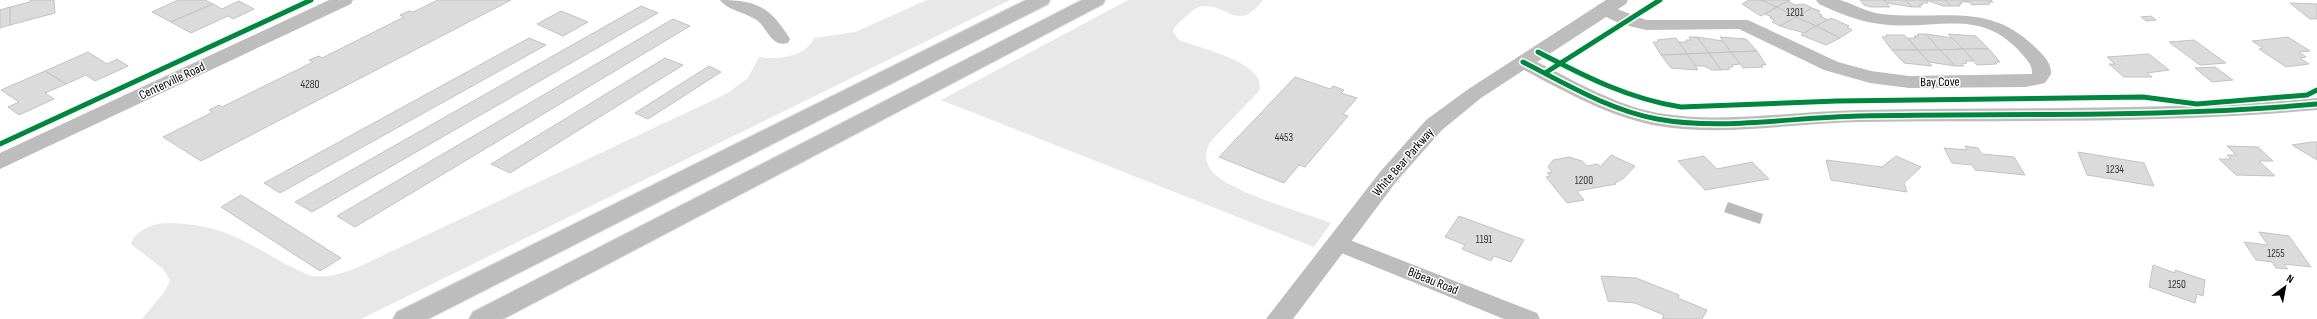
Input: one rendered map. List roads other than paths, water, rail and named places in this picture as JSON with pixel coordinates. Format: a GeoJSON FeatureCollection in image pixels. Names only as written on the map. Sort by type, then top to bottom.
{"type":"FeatureCollection","features":[{"type":"Feature","properties":{"kind":"main road","name":"Centerville Road"},"geometry":{"type":"LineString","coordinates":[[0,162],[344,0]]}},
{"type":"Feature","properties":{"kind":"main road"},"geometry":{"type":"LineString","coordinates":[[406,319],[1041,0]]}},
{"type":"Feature","properties":{"kind":"main road"},"geometry":{"type":"LineString","coordinates":[[482,319],[1096,0]]}},
{"type":"Feature","properties":{"kind":"main road","name":"White Bear Parkway"},"geometry":{"type":"LineString","coordinates":[[1280,319],[1402,160],[1434,125],[1461,103],[1612,4]]}},
{"type":"Feature","properties":{"kind":"main road"},"geometry":{"type":"LineString","coordinates":[[1523,62],[1588,95],[1620,108],[1656,119],[1687,123],[1837,117],[2198,113],[2317,104]]}},
{"type":"Feature","properties":{"kind":"street"},"geometry":{"type":"LineString","coordinates":[[729,0],[763,15],[774,25],[781,39]]}},
{"type":"Feature","properties":{"kind":"street","name":"Bay Cove"},"geometry":{"type":"LineString","coordinates":[[1612,4],[1630,21],[1646,25],[1738,23],[1750,26],[1837,68],[1888,80],[2029,81],[2038,79],[2042,74],[2042,67],[2036,59],[2009,32],[1994,24],[1973,20],[1884,20],[1857,14],[1825,0]]}},
{"type":"Feature","properties":{"kind":"street","name":"Bibeau Road"},"geometry":{"type":"LineString","coordinates":[[1337,243],[1528,319]]}}]}
